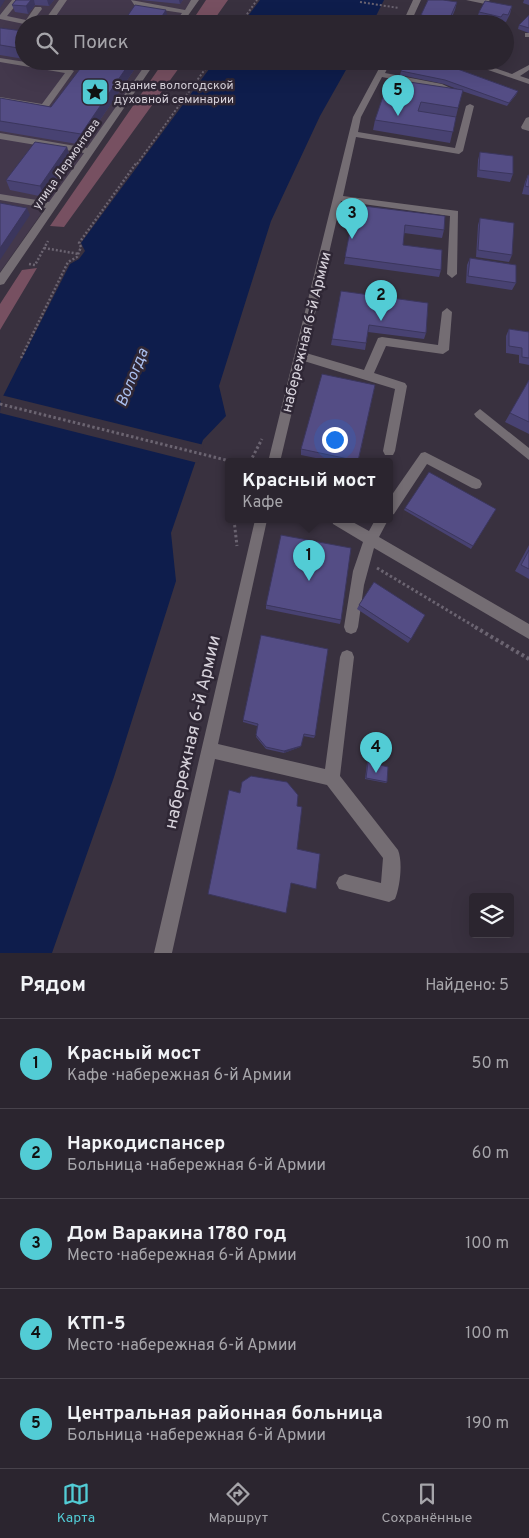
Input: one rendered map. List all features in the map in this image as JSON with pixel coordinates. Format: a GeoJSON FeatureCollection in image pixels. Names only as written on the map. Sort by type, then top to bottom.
{"type":"FeatureCollection","features":[{"type":"Feature","properties":{"kind":"street"},"geometry":{"type":"LineString","coordinates":[[15,20],[2,17],[16,0]]}},
{"type":"Feature","properties":{"kind":"street"},"geometry":{"type":"LineString","coordinates":[[52,15],[63,0]]}},
{"type":"Feature","properties":{"kind":"street"},"geometry":{"type":"LineString","coordinates":[[135,0],[138,4],[186,12]]}},
{"type":"Feature","properties":{"kind":"street"},"geometry":{"type":"LineString","coordinates":[[184,15],[194,0]]}},
{"type":"Feature","properties":{"kind":"street"},"geometry":{"type":"LineString","coordinates":[[410,15],[416,0]]}},
{"type":"Feature","properties":{"kind":"street"},"geometry":{"type":"LineString","coordinates":[[470,0],[486,2],[486,0]]}},
{"type":"Feature","properties":{"kind":"street"},"geometry":{"type":"LineString","coordinates":[[35,15],[38,9]]}},
{"type":"Feature","properties":{"kind":"street"},"geometry":{"type":"LineString","coordinates":[[0,60],[15,62]]}},
{"type":"Feature","properties":{"kind":"street"},"geometry":{"type":"LineString","coordinates":[[513,77],[529,67]]}},
{"type":"Feature","properties":{"kind":"street"},"geometry":{"type":"LineString","coordinates":[[0,99],[44,106],[70,71],[64,70]]}},
{"type":"Feature","properties":{"kind":"street","name":"улица Лермонтова"},"geometry":{"type":"LineString","coordinates":[[0,281],[146,70]]}},
{"type":"Feature","properties":{"kind":"street","name":"набережная 6-й Армии"},"geometry":{"type":"LineString","coordinates":[[275,458],[357,117],[382,70]]}},
{"type":"Feature","properties":{"kind":"street"},"geometry":{"type":"LineString","coordinates":[[492,70],[529,82]]}},
{"type":"Feature","properties":{"kind":"street"},"geometry":{"type":"LineString","coordinates":[[380,74],[439,86],[461,94]]}},
{"type":"Feature","properties":{"kind":"street"},"geometry":{"type":"LineString","coordinates":[[353,134],[459,151],[470,106]]}},
{"type":"Feature","properties":{"kind":"street"},"geometry":{"type":"LineString","coordinates":[[529,120],[526,127],[529,128]]}},
{"type":"Feature","properties":{"kind":"street"},"geometry":{"type":"LineString","coordinates":[[0,136],[90,151]]}},
{"type":"Feature","properties":{"kind":"street"},"geometry":{"type":"LineString","coordinates":[[0,197],[52,206]]}},
{"type":"Feature","properties":{"kind":"street"},"geometry":{"type":"LineString","coordinates":[[338,198],[455,213],[452,274]]}},
{"type":"Feature","properties":{"kind":"street"},"geometry":{"type":"LineString","coordinates":[[367,376],[382,341],[443,350],[447,312]]}},
{"type":"Feature","properties":{"kind":"street"},"geometry":{"type":"LineString","coordinates":[[300,356],[402,386],[389,451]]}},
{"type":"Feature","properties":{"kind":"street"},"geometry":{"type":"LineString","coordinates":[[480,414],[529,455]]}},
{"type":"Feature","properties":{"kind":"street"},"geometry":{"type":"LineString","coordinates":[[393,504],[425,457],[476,484]]}},
{"type":"Feature","properties":{"kind":"street","name":"набережная 6-й Армии"},"geometry":{"type":"LineString","coordinates":[[163,953],[260,523]]}},
{"type":"Feature","properties":{"kind":"street"},"geometry":{"type":"LineString","coordinates":[[343,523],[529,632]]}},
{"type":"Feature","properties":{"kind":"street"},"geometry":{"type":"LineString","coordinates":[[351,627],[357,581],[369,538],[380,523]]}},
{"type":"Feature","properties":{"kind":"street"},"geometry":{"type":"LineString","coordinates":[[332,778],[347,657]]}},
{"type":"Feature","properties":{"kind":"street"},"geometry":{"type":"LineString","coordinates":[[209,750],[332,778],[392,856],[389,893],[345,883]]}},
{"type":"Feature","properties":{"kind":"path"},"geometry":{"type":"LineString","coordinates":[[246,15],[257,0]]}},
{"type":"Feature","properties":{"kind":"path"},"geometry":{"type":"LineString","coordinates":[[360,2],[407,10]]}},
{"type":"Feature","properties":{"kind":"path"},"geometry":{"type":"LineString","coordinates":[[21,358],[68,262],[79,254],[81,247],[79,244],[205,70]]}},
{"type":"Feature","properties":{"kind":"path"},"geometry":{"type":"LineString","coordinates":[[35,264],[47,244]]}},
{"type":"Feature","properties":{"kind":"path"},"geometry":{"type":"LineString","coordinates":[[44,248],[79,254]]}},
{"type":"Feature","properties":{"kind":"path"},"geometry":{"type":"LineString","coordinates":[[0,404],[225,460]]}},
{"type":"Feature","properties":{"kind":"path"},"geometry":{"type":"LineString","coordinates":[[252,458],[260,441]]}},
{"type":"Feature","properties":{"kind":"path"},"geometry":{"type":"LineString","coordinates":[[363,560],[529,659]]}},
{"type":"Feature","properties":{"kind":"shaded area"},"geometry":{"type":"Polygon","coordinates":[[[0,0],[192,0],[181,15],[15,15],[15,70],[143,70],[0,272],[0,0]]]}},
{"type":"Feature","properties":{"kind":"shaded area"},"geometry":{"type":"Polygon","coordinates":[[[206,0],[228,0],[217,15],[196,15],[206,0]]]}},
{"type":"Feature","properties":{"kind":"shaded area"},"geometry":{"type":"Polygon","coordinates":[[[158,70],[177,70],[64,227],[50,226],[158,70]]]}},
{"type":"Feature","properties":{"kind":"shaded area"},"geometry":{"type":"Polygon","coordinates":[[[37,268],[0,330],[0,304],[22,270],[37,268]]]}},
{"type":"Feature","properties":{"kind":"water"},"geometry":{"type":"Polygon","coordinates":[[[260,0],[384,0],[376,15],[249,15],[260,0]]]}},
{"type":"Feature","properties":{"kind":"water","name":"Вологда"},"geometry":{"type":"Polygon","coordinates":[[[208,70],[346,70],[320,116],[271,221],[219,386],[226,416],[203,440],[171,533],[176,581],[114,777],[52,953],[0,953],[0,402],[70,264],[79,259],[85,251],[81,243],[208,70]]]}},
{"type":"Feature","properties":{"kind":"pier"},"geometry":{"type":"Polygon","coordinates":[[[1,395],[204,445],[198,463],[0,413],[1,395]]]}},
{"type":"Feature","properties":{"kind":"building"},"geometry":{"type":"Polygon","coordinates":[[[16,0],[31,0],[26,6],[12,5],[16,0]]]}},
{"type":"Feature","properties":{"kind":"building"},"geometry":{"type":"Polygon","coordinates":[[[428,0],[457,2],[451,15],[421,15],[428,0]]]}},
{"type":"Feature","properties":{"kind":"building"},"geometry":{"type":"Polygon","coordinates":[[[485,1],[512,6],[508,15],[492,15],[479,12],[485,1]]]}},
{"type":"Feature","properties":{"kind":"building"},"geometry":{"type":"Polygon","coordinates":[[[135,5],[166,10],[163,15],[128,15],[135,5]]]}},
{"type":"Feature","properties":{"kind":"building"},"geometry":{"type":"Polygon","coordinates":[[[529,15],[529,28],[519,25],[529,15]]]}},
{"type":"Feature","properties":{"kind":"building"},"geometry":{"type":"Polygon","coordinates":[[[0,28],[15,30],[15,48],[0,45],[0,28]]]}},
{"type":"Feature","properties":{"kind":"building"},"geometry":{"type":"Polygon","coordinates":[[[79,70],[125,70],[81,134],[0,121],[0,98],[51,107],[79,70]]]}},
{"type":"Feature","properties":{"kind":"building"},"geometry":{"type":"Polygon","coordinates":[[[460,70],[518,91],[509,103],[445,80],[401,71],[460,70]]]}},
{"type":"Feature","properties":{"kind":"building"},"geometry":{"type":"Polygon","coordinates":[[[389,79],[463,90],[458,108],[421,102],[418,111],[456,117],[453,132],[375,120],[389,79]]]}},
{"type":"Feature","properties":{"kind":"building"},"geometry":{"type":"Polygon","coordinates":[[[35,142],[67,147],[40,186],[6,180],[35,142]]]}},
{"type":"Feature","properties":{"kind":"building"},"geometry":{"type":"Polygon","coordinates":[[[480,152],[513,156],[513,174],[479,170],[480,152]]]}},
{"type":"Feature","properties":{"kind":"building"},"geometry":{"type":"Polygon","coordinates":[[[529,175],[529,187],[525,186],[529,175]]]}},
{"type":"Feature","properties":{"kind":"building"},"geometry":{"type":"Polygon","coordinates":[[[0,203],[27,208],[0,248],[0,203]]]}},
{"type":"Feature","properties":{"kind":"building"},"geometry":{"type":"Polygon","coordinates":[[[355,205],[445,216],[444,230],[405,225],[403,245],[442,250],[441,270],[345,257],[355,205]]]}},
{"type":"Feature","properties":{"kind":"building"},"geometry":{"type":"Polygon","coordinates":[[[480,218],[514,223],[512,255],[478,250],[480,218]]]}},
{"type":"Feature","properties":{"kind":"building"},"geometry":{"type":"Polygon","coordinates":[[[470,258],[516,265],[516,283],[468,276],[470,258]]]}},
{"type":"Feature","properties":{"kind":"building"},"geometry":{"type":"Polygon","coordinates":[[[341,291],[428,303],[426,333],[369,325],[366,343],[332,339],[341,291]]]}},
{"type":"Feature","properties":{"kind":"building"},"geometry":{"type":"Polygon","coordinates":[[[509,329],[529,332],[529,358],[522,357],[522,348],[509,346],[509,329]]]}},
{"type":"Feature","properties":{"kind":"building"},"geometry":{"type":"Polygon","coordinates":[[[322,374],[375,385],[359,458],[344,458],[301,449],[322,374]]]}},
{"type":"Feature","properties":{"kind":"building"},"geometry":{"type":"Polygon","coordinates":[[[529,380],[529,422],[510,413],[529,380]]]}},
{"type":"Feature","properties":{"kind":"building"},"geometry":{"type":"Polygon","coordinates":[[[429,472],[496,509],[473,546],[405,508],[429,472]]]}},
{"type":"Feature","properties":{"kind":"building"},"geometry":{"type":"Polygon","coordinates":[[[281,535],[351,548],[341,620],[266,605],[281,535]]]}},
{"type":"Feature","properties":{"kind":"building"},"geometry":{"type":"Polygon","coordinates":[[[529,550],[529,569],[521,565],[529,550]]]}},
{"type":"Feature","properties":{"kind":"building"},"geometry":{"type":"Polygon","coordinates":[[[374,582],[425,615],[411,639],[359,605],[374,582]]]}},
{"type":"Feature","properties":{"kind":"building"},"geometry":{"type":"Polygon","coordinates":[[[261,635],[328,649],[315,736],[304,734],[301,746],[284,751],[266,747],[256,735],[258,724],[243,720],[261,635]]]}},
{"type":"Feature","properties":{"kind":"building"},"geometry":{"type":"Polygon","coordinates":[[[368,762],[388,767],[387,782],[366,778],[368,762]]]}},
{"type":"Feature","properties":{"kind":"building"},"geometry":{"type":"Polygon","coordinates":[[[251,776],[287,782],[298,795],[297,806],[302,807],[297,849],[320,854],[316,889],[291,883],[286,913],[208,894],[229,790],[240,793],[242,782],[251,776]]]}},
{"type":"Feature","properties":{"kind":"place","name":"Здание вологодской духовной семинарии"},"geometry":{"type":"Point","coordinates":[95,92]}},
{"type":"Feature","properties":{"kind":"place","name":"Центральная районная больница"},"geometry":{"type":"Point","coordinates":[398,116]}},
{"type":"Feature","properties":{"kind":"place","name":"Дом Варакина 1780 год"},"geometry":{"type":"Point","coordinates":[352,239]}},
{"type":"Feature","properties":{"kind":"place","name":"Наркодиспансер"},"geometry":{"type":"Point","coordinates":[381,321]}},
{"type":"Feature","properties":{"kind":"place","name":"Красный мост"},"geometry":{"type":"Point","coordinates":[309,581]}},
{"type":"Feature","properties":{"kind":"place","name":"КТП-5"},"geometry":{"type":"Point","coordinates":[376,773]}}]}
